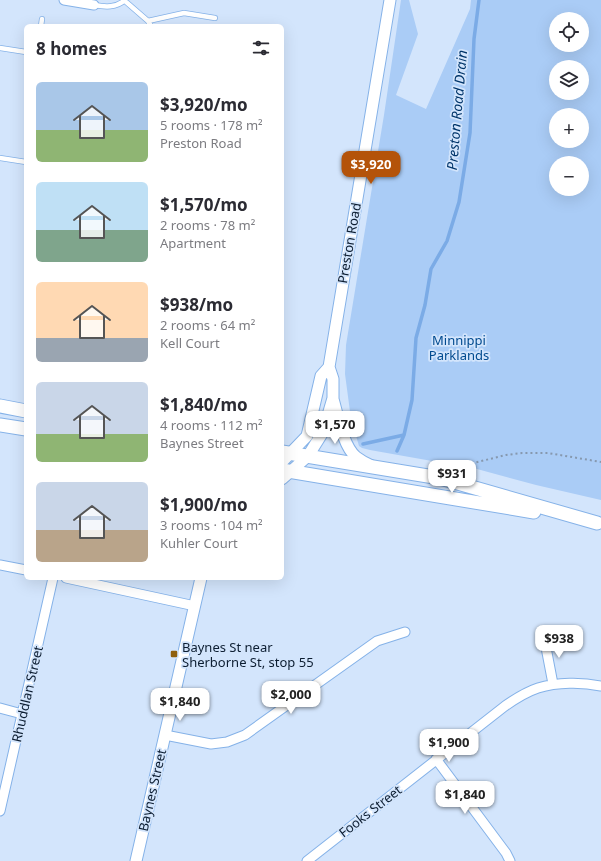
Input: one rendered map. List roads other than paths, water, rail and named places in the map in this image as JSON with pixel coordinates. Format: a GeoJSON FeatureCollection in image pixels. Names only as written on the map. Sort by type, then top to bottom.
{"type":"FeatureCollection","features":[{"type":"Feature","properties":{"kind":"main road"},"geometry":{"type":"LineString","coordinates":[[0,406],[24,411]]}},
{"type":"Feature","properties":{"kind":"main road"},"geometry":{"type":"LineString","coordinates":[[0,424],[24,429]]}},
{"type":"Feature","properties":{"kind":"main road"},"geometry":{"type":"LineString","coordinates":[[287,452],[440,478],[599,523]]}},
{"type":"Feature","properties":{"kind":"main road"},"geometry":{"type":"LineString","coordinates":[[284,471],[599,523]]}},
{"type":"Feature","properties":{"kind":"street"},"geometry":{"type":"LineString","coordinates":[[64,0],[94,5]]}},
{"type":"Feature","properties":{"kind":"street","name":"Preston Road"},"geometry":{"type":"LineString","coordinates":[[287,452],[307,436],[311,425],[321,376],[328,367],[390,0]]}},
{"type":"Feature","properties":{"kind":"street","name":"Preston Road"},"geometry":{"type":"LineString","coordinates":[[308,456],[323,432],[333,398],[333,379],[328,367]]}},
{"type":"Feature","properties":{"kind":"street"},"geometry":{"type":"LineString","coordinates":[[333,398],[344,437],[349,448],[356,457],[373,467]]}},
{"type":"Feature","properties":{"kind":"street"},"geometry":{"type":"LineString","coordinates":[[284,471],[287,452]]}},
{"type":"Feature","properties":{"kind":"street"},"geometry":{"type":"LineString","coordinates":[[284,471],[308,456]]}},
{"type":"Feature","properties":{"kind":"street"},"geometry":{"type":"LineString","coordinates":[[0,565],[24,570]]}},
{"type":"Feature","properties":{"kind":"street","name":"Rhuddlan Street"},"geometry":{"type":"LineString","coordinates":[[0,811],[53,580]]}},
{"type":"Feature","properties":{"kind":"street"},"geometry":{"type":"LineString","coordinates":[[75,580],[195,606]]}},
{"type":"Feature","properties":{"kind":"street","name":"Baynes Street"},"geometry":{"type":"LineString","coordinates":[[136,861],[201,580]]}},
{"type":"Feature","properties":{"kind":"street"},"geometry":{"type":"LineString","coordinates":[[165,734],[211,744],[227,742],[244,734],[377,641],[405,632]]}},
{"type":"Feature","properties":{"kind":"street"},"geometry":{"type":"LineString","coordinates":[[544,637],[553,684]]}},
{"type":"Feature","properties":{"kind":"street","name":"Fooks Street"},"geometry":{"type":"LineString","coordinates":[[307,861],[504,706],[538,688],[553,684],[601,686]]}},
{"type":"Feature","properties":{"kind":"street"},"geometry":{"type":"LineString","coordinates":[[0,708],[22,714]]}},
{"type":"Feature","properties":{"kind":"street"},"geometry":{"type":"LineString","coordinates":[[436,759],[506,853],[510,861]]}},
{"type":"Feature","properties":{"kind":"lane"},"geometry":{"type":"LineString","coordinates":[[94,5],[117,6],[125,1],[150,24]]}},
{"type":"Feature","properties":{"kind":"lane"},"geometry":{"type":"LineString","coordinates":[[148,21],[184,13],[214,18]]}},
{"type":"Feature","properties":{"kind":"lane"},"geometry":{"type":"LineString","coordinates":[[41,24],[42,19]]}},
{"type":"Feature","properties":{"kind":"lane"},"geometry":{"type":"LineString","coordinates":[[0,48],[24,52]]}},
{"type":"Feature","properties":{"kind":"lane"},"geometry":{"type":"LineString","coordinates":[[0,158],[24,162]]}},
{"type":"Feature","properties":{"kind":"waterway","name":"Preston Road Drain"},"geometry":{"type":"LineString","coordinates":[[397,451],[404,435],[412,400],[416,338],[425,305],[431,269],[447,241],[459,202],[470,133],[474,39],[479,0]]}},
{"type":"Feature","properties":{"kind":"waterway"},"geometry":{"type":"LineString","coordinates":[[363,444],[404,435]]}},
{"type":"Feature","properties":{"kind":"place","name":"Baynes St near Sherborne St, stop 55"},"geometry":{"type":"Point","coordinates":[174,654]}},
{"type":"Feature","properties":{"kind":"park label","name":"Minnippi Parklands"},"geometry":{"type":"Point","coordinates":[459,348]}}]}
